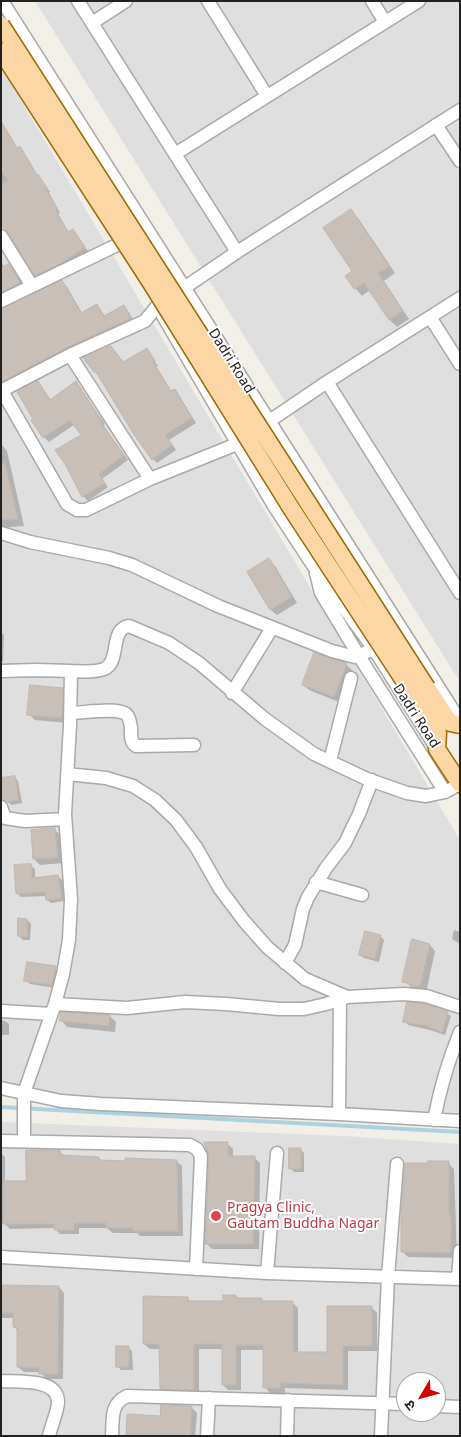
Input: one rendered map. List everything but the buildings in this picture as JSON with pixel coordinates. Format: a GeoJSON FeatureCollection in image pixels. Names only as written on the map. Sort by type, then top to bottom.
{"type":"FeatureCollection","features":[{"type":"Feature","properties":{"kind":"main road"},"geometry":{"type":"LineString","coordinates":[[1,25],[421,693],[438,733],[437,749]]}},
{"type":"Feature","properties":{"kind":"main road"},"geometry":{"type":"LineString","coordinates":[[1,51],[151,282],[291,508],[421,693],[450,723],[460,725]]}},
{"type":"Feature","properties":{"kind":"main road","name":"Dadri Road"},"geometry":{"type":"LineString","coordinates":[[437,749],[455,786]]}},
{"type":"Feature","properties":{"kind":"street","name":"Dadri Road"},"geometry":{"type":"LineString","coordinates":[[2,1],[460,721]]}},
{"type":"Feature","properties":{"kind":"street"},"geometry":{"type":"LineString","coordinates":[[78,1],[237,252]]}},
{"type":"Feature","properties":{"kind":"street"},"geometry":{"type":"LineString","coordinates":[[92,23],[126,1]]}},
{"type":"Feature","properties":{"kind":"street"},"geometry":{"type":"LineString","coordinates":[[208,1],[267,96]]}},
{"type":"Feature","properties":{"kind":"street"},"geometry":{"type":"LineString","coordinates":[[372,1],[385,22]]}},
{"type":"Feature","properties":{"kind":"street"},"geometry":{"type":"LineString","coordinates":[[174,154],[418,1]]}},
{"type":"Feature","properties":{"kind":"street"},"geometry":{"type":"LineString","coordinates":[[1,59],[29,44]]}},
{"type":"Feature","properties":{"kind":"street","name":"Dadri Road"},"geometry":{"type":"LineString","coordinates":[[1,66],[119,244],[237,444],[314,567],[374,649],[437,749]]}},
{"type":"Feature","properties":{"kind":"street"},"geometry":{"type":"LineString","coordinates":[[184,288],[237,252],[460,110]]}},
{"type":"Feature","properties":{"kind":"street"},"geometry":{"type":"LineString","coordinates":[[436,125],[460,161]]}},
{"type":"Feature","properties":{"kind":"street"},"geometry":{"type":"LineString","coordinates":[[1,236],[32,286]]}},
{"type":"Feature","properties":{"kind":"street"},"geometry":{"type":"LineString","coordinates":[[1,301],[119,244]]}},
{"type":"Feature","properties":{"kind":"street"},"geometry":{"type":"LineString","coordinates":[[157,306],[145,321],[70,355],[2,391],[67,504],[77,510],[86,510],[150,479],[237,444],[327,382],[460,298]]}},
{"type":"Feature","properties":{"kind":"street"},"geometry":{"type":"LineString","coordinates":[[430,317],[460,364]]}},
{"type":"Feature","properties":{"kind":"street"},"geometry":{"type":"LineString","coordinates":[[70,355],[150,479]]}},
{"type":"Feature","properties":{"kind":"street"},"geometry":{"type":"LineString","coordinates":[[327,382],[460,593]]}},
{"type":"Feature","properties":{"kind":"street"},"geometry":{"type":"LineString","coordinates":[[293,534],[326,510]]}},
{"type":"Feature","properties":{"kind":"street"},"geometry":{"type":"LineString","coordinates":[[1,533],[30,542],[109,558],[132,565],[158,576],[188,593],[272,628],[351,657],[359,656],[374,649]]}},
{"type":"Feature","properties":{"kind":"street"},"geometry":{"type":"LineString","coordinates":[[1,671],[102,670],[108,667],[111,661],[122,629],[129,626],[168,643],[199,664],[265,719],[314,754],[406,793],[426,796],[455,786],[359,656],[321,593],[314,567]]}},
{"type":"Feature","properties":{"kind":"street"},"geometry":{"type":"LineString","coordinates":[[232,693],[272,628]]}},
{"type":"Feature","properties":{"kind":"street"},"geometry":{"type":"LineString","coordinates":[[24,1141],[24,1098],[63,974],[69,940],[71,899],[65,819],[71,671]]}},
{"type":"Feature","properties":{"kind":"street"},"geometry":{"type":"LineString","coordinates":[[330,761],[351,678]]}},
{"type":"Feature","properties":{"kind":"street"},"geometry":{"type":"LineString","coordinates":[[70,713],[116,710],[124,712],[130,722],[132,741],[136,746],[194,744]]}},
{"type":"Feature","properties":{"kind":"street"},"geometry":{"type":"LineString","coordinates":[[67,774],[106,778],[133,786],[155,800],[176,820],[220,889],[244,921],[267,947],[305,979],[344,998]]}},
{"type":"Feature","properties":{"kind":"street"},"geometry":{"type":"LineString","coordinates":[[285,963],[295,944],[303,909],[316,882],[345,843],[372,780]]}},
{"type":"Feature","properties":{"kind":"street"},"geometry":{"type":"LineString","coordinates":[[1,806],[6,818],[24,821],[65,819]]}},
{"type":"Feature","properties":{"kind":"street"},"geometry":{"type":"LineString","coordinates":[[316,882],[362,895]]}},
{"type":"Feature","properties":{"kind":"street"},"geometry":{"type":"LineString","coordinates":[[1,1011],[127,1008],[185,1002],[304,1009],[344,998],[404,994],[426,996],[460,1007]]}},
{"type":"Feature","properties":{"kind":"street"},"geometry":{"type":"LineString","coordinates":[[339,1114],[344,998]]}},
{"type":"Feature","properties":{"kind":"street"},"geometry":{"type":"LineString","coordinates":[[434,1120],[446,1067],[460,1032]]}},
{"type":"Feature","properties":{"kind":"street"},"geometry":{"type":"LineString","coordinates":[[1,1088],[24,1098],[101,1104],[460,1121]]}},
{"type":"Feature","properties":{"kind":"street"},"geometry":{"type":"LineString","coordinates":[[1,1141],[190,1145],[197,1149],[201,1156],[196,1269]]}},
{"type":"Feature","properties":{"kind":"street"},"geometry":{"type":"LineString","coordinates":[[267,1273],[277,1153]]}},
{"type":"Feature","properties":{"kind":"street"},"geometry":{"type":"LineString","coordinates":[[381,1436],[388,1277],[397,1164]]}},
{"type":"Feature","properties":{"kind":"street"},"geometry":{"type":"LineString","coordinates":[[1,1257],[267,1273],[459,1279],[460,1251]]}},
{"type":"Feature","properties":{"kind":"street"},"geometry":{"type":"LineString","coordinates":[[1,1381],[44,1384],[54,1390],[58,1401],[49,1436]]}},
{"type":"Feature","properties":{"kind":"street"},"geometry":{"type":"LineString","coordinates":[[112,1436],[114,1408],[118,1400],[127,1396],[396,1403]]}},
{"type":"Feature","properties":{"kind":"street"},"geometry":{"type":"LineString","coordinates":[[207,1436],[210,1398]]}},
{"type":"Feature","properties":{"kind":"street"},"geometry":{"type":"LineString","coordinates":[[288,1400],[288,1436]]}},
{"type":"Feature","properties":{"kind":"street"},"geometry":{"type":"LineString","coordinates":[[446,1406],[460,1407]]}},
{"type":"Feature","properties":{"kind":"shaded area"},"geometry":{"type":"Polygon","coordinates":[[[35,1],[460,1],[460,682],[35,1]]]}},
{"type":"Feature","properties":{"kind":"shaded area"},"geometry":{"type":"Polygon","coordinates":[[[1,67],[460,840],[460,1119],[1,1092],[1,67]]]}},
{"type":"Feature","properties":{"kind":"shaded area"},"geometry":{"type":"Polygon","coordinates":[[[1,1122],[344,1136],[460,1144],[460,1436],[1,1436],[1,1122]]]}},
{"type":"Feature","properties":{"kind":"waterway"},"geometry":{"type":"LineString","coordinates":[[1,1107],[460,1132]]}},
{"type":"Feature","properties":{"kind":"place","name":"Pragya Clinic, Gautam Buddha Nagar"},"geometry":{"type":"Point","coordinates":[216,1216]}}]}
